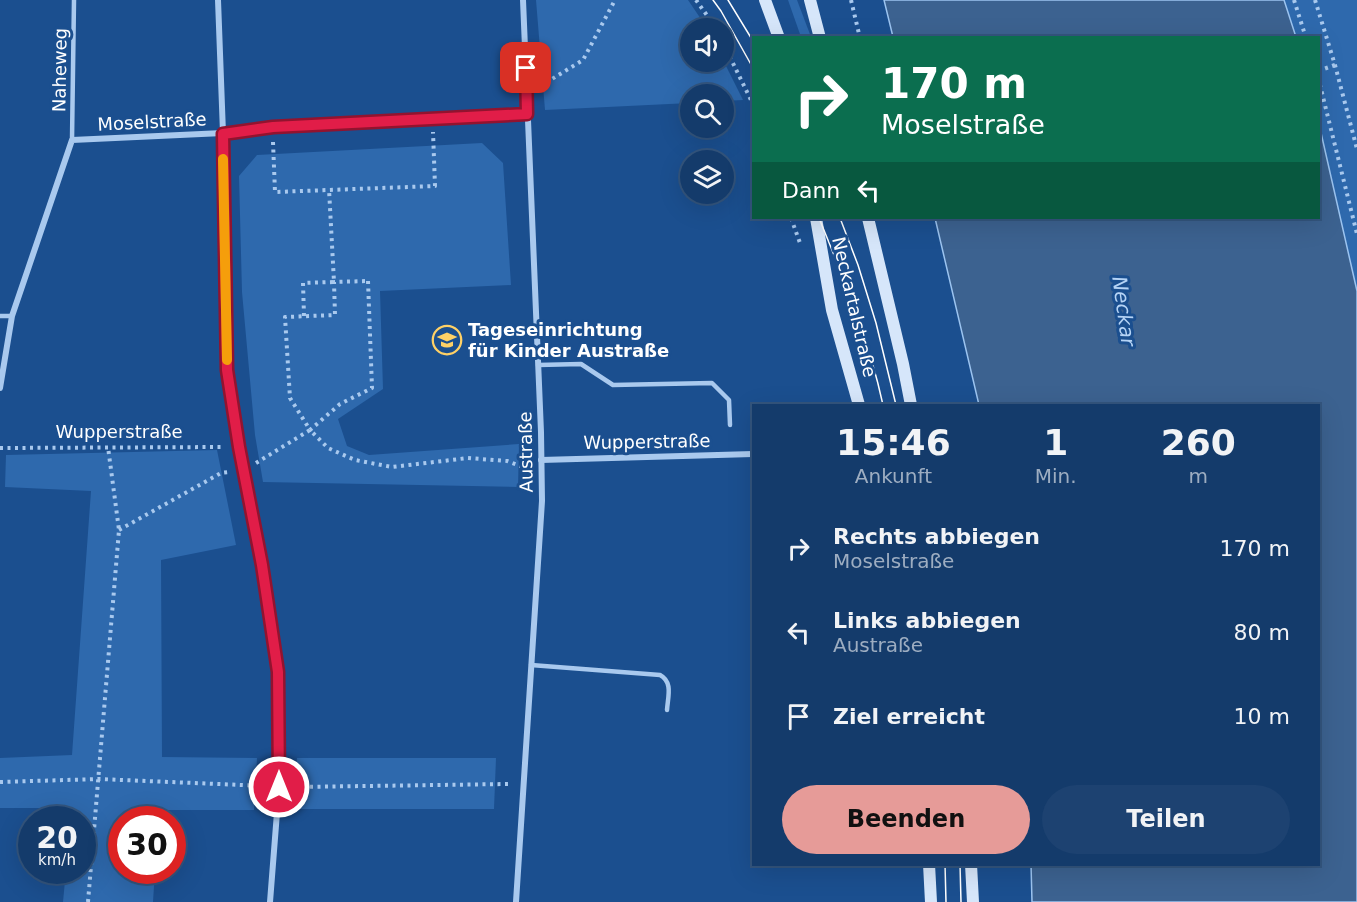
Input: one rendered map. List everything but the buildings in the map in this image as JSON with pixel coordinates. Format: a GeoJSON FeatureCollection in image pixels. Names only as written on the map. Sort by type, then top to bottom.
{"type":"FeatureCollection","features":[{"type":"Feature","properties":{"kind":"main road"},"geometry":{"type":"LineString","coordinates":[[765,0],[778,36]]}},
{"type":"Feature","properties":{"kind":"main road"},"geometry":{"type":"LineString","coordinates":[[810,0],[819,36]]}},
{"type":"Feature","properties":{"kind":"main road","name":"Neckartalstraße"},"geometry":{"type":"LineString","coordinates":[[816,219],[832,310],[859,404]]}},
{"type":"Feature","properties":{"kind":"main road","name":"Neckartalstraße"},"geometry":{"type":"LineString","coordinates":[[868,219],[911,404]]}},
{"type":"Feature","properties":{"kind":"main road"},"geometry":{"type":"LineString","coordinates":[[929,866],[931,902]]}},
{"type":"Feature","properties":{"kind":"main road"},"geometry":{"type":"LineString","coordinates":[[971,866],[973,902]]}},
{"type":"Feature","properties":{"kind":"street"},"geometry":{"type":"LineString","coordinates":[[218,0],[227,370],[243,470],[262,565],[278,672],[279,787],[270,902]]}},
{"type":"Feature","properties":{"kind":"street","name":"Austraße"},"geometry":{"type":"LineString","coordinates":[[516,902],[542,501],[523,0]]}},
{"type":"Feature","properties":{"kind":"street","name":"Moselstraße"},"geometry":{"type":"LineString","coordinates":[[0,388],[12,315],[72,140],[223,134],[273,127],[527,114]]}},
{"type":"Feature","properties":{"kind":"street","name":"Wupperstraße"},"geometry":{"type":"LineString","coordinates":[[542,460],[752,454]]}},
{"type":"Feature","properties":{"kind":"lane","name":"Naheweg"},"geometry":{"type":"LineString","coordinates":[[72,140],[74,0]]}},
{"type":"Feature","properties":{"kind":"lane"},"geometry":{"type":"LineString","coordinates":[[0,316],[12,315]]}},
{"type":"Feature","properties":{"kind":"lane"},"geometry":{"type":"LineString","coordinates":[[538,366],[581,364],[613,385],[712,382],[729,400],[730,425]]}},
{"type":"Feature","properties":{"kind":"lane"},"geometry":{"type":"LineString","coordinates":[[531,665],[660,675],[666,678],[669,686],[667,710]]}},
{"type":"Feature","properties":{"kind":"path"},"geometry":{"type":"LineString","coordinates":[[527,114],[547,82],[583,60],[615,0]]}},
{"type":"Feature","properties":{"kind":"path"},"geometry":{"type":"LineString","coordinates":[[696,0],[709,18]]}},
{"type":"Feature","properties":{"kind":"path"},"geometry":{"type":"LineString","coordinates":[[851,0],[860,36]]}},
{"type":"Feature","properties":{"kind":"path"},"geometry":{"type":"LineString","coordinates":[[1294,0],[1305,36]]}},
{"type":"Feature","properties":{"kind":"path"},"geometry":{"type":"LineString","coordinates":[[1315,0],[1357,149]]}},
{"type":"Feature","properties":{"kind":"path"},"geometry":{"type":"LineString","coordinates":[[734,65],[752,102]]}},
{"type":"Feature","properties":{"kind":"path"},"geometry":{"type":"LineString","coordinates":[[1320,70],[1335,65]]}},
{"type":"Feature","properties":{"kind":"path"},"geometry":{"type":"LineString","coordinates":[[1320,85],[1357,234]]}},
{"type":"Feature","properties":{"kind":"path"},"geometry":{"type":"LineString","coordinates":[[274,156],[275,192],[435,186],[432,118]]}},
{"type":"Feature","properties":{"kind":"path"},"geometry":{"type":"LineString","coordinates":[[329,189],[335,315],[285,317],[290,398],[310,430],[328,448],[355,460],[392,467],[468,458],[507,461],[527,469]]}},
{"type":"Feature","properties":{"kind":"path"},"geometry":{"type":"LineString","coordinates":[[119,530],[221,473],[243,470],[274,453],[310,430],[340,404],[372,388],[368,281],[303,283],[304,316]]}},
{"type":"Feature","properties":{"kind":"path"},"geometry":{"type":"LineString","coordinates":[[88,902],[119,530],[108,447]]}},
{"type":"Feature","properties":{"kind":"path","name":"Wupperstraße"},"geometry":{"type":"LineString","coordinates":[[0,448],[239,447]]}},
{"type":"Feature","properties":{"kind":"shaded area"},"geometry":{"type":"Polygon","coordinates":[[[536,0],[688,0],[700,18],[680,18],[680,72],[729,72],[743,100],[734,100],[734,84],[680,84],[680,103],[545,110],[536,0]]]}},
{"type":"Feature","properties":{"kind":"shaded area"},"geometry":{"type":"Polygon","coordinates":[[[788,0],[797,0],[811,36],[801,36],[788,0]]]}},
{"type":"Feature","properties":{"kind":"shaded area"},"geometry":{"type":"Polygon","coordinates":[[[1270,0],[1357,0],[1357,308],[1320,180],[1320,36],[1280,36],[1270,0]]]}},
{"type":"Feature","properties":{"kind":"shaded area"},"geometry":{"type":"Polygon","coordinates":[[[482,143],[503,163],[511,285],[380,291],[383,389],[338,419],[347,446],[369,455],[519,444],[518,487],[263,482],[255,435],[242,292],[239,176],[257,155],[482,143]]]}},
{"type":"Feature","properties":{"kind":"shaded area"},"geometry":{"type":"Polygon","coordinates":[[[217,450],[236,545],[161,560],[162,757],[257,758],[254,810],[186,810],[186,806],[108,806],[108,884],[154,884],[153,902],[63,902],[65,884],[96,884],[96,806],[0,808],[0,758],[72,755],[91,491],[5,487],[6,455],[217,450]]]}},
{"type":"Feature","properties":{"kind":"shaded area"},"geometry":{"type":"Polygon","coordinates":[[[297,758],[496,758],[494,809],[294,809],[297,758]]]}},
{"type":"Feature","properties":{"kind":"water"},"geometry":{"type":"Polygon","coordinates":[[[884,0],[1284,0],[1296,36],[893,36],[884,0]]]}},
{"type":"Feature","properties":{"kind":"water","name":"Neckar"},"geometry":{"type":"Polygon","coordinates":[[[1320,128],[1357,291],[1357,902],[1032,902],[1031,866],[1320,866],[1320,404],[979,404],[935,219],[1320,219],[1320,128]]]}},
{"type":"Feature","properties":{"kind":"tram line"},"geometry":{"type":"LineString","coordinates":[[713,0],[752,66]]}},
{"type":"Feature","properties":{"kind":"tram line"},"geometry":{"type":"LineString","coordinates":[[728,0],[752,39]]}},
{"type":"Feature","properties":{"kind":"tram line"},"geometry":{"type":"LineString","coordinates":[[819,219],[863,333],[883,404]]}},
{"type":"Feature","properties":{"kind":"tram line"},"geometry":{"type":"LineString","coordinates":[[840,219],[876,323],[896,404]]}},
{"type":"Feature","properties":{"kind":"tram line"},"geometry":{"type":"LineString","coordinates":[[945,866],[946,902]]}},
{"type":"Feature","properties":{"kind":"tram line"},"geometry":{"type":"LineString","coordinates":[[960,866],[961,902]]}},
{"type":"Feature","properties":{"kind":"slow traffic"},"geometry":{"type":"LineString","coordinates":[[223,159],[227,360]]}},
{"type":"Feature","properties":{"kind":"place","name":"Tageseinrichtung für Kinder Austraße"},"geometry":{"type":"Point","coordinates":[447,340]}},
{"type":"Feature","properties":{"kind":"route"},"geometry":{"type":"LineString","coordinates":[[279,787],[278,672],[262,565],[227,370],[223,134],[273,127],[527,114],[526,68]]}}]}
